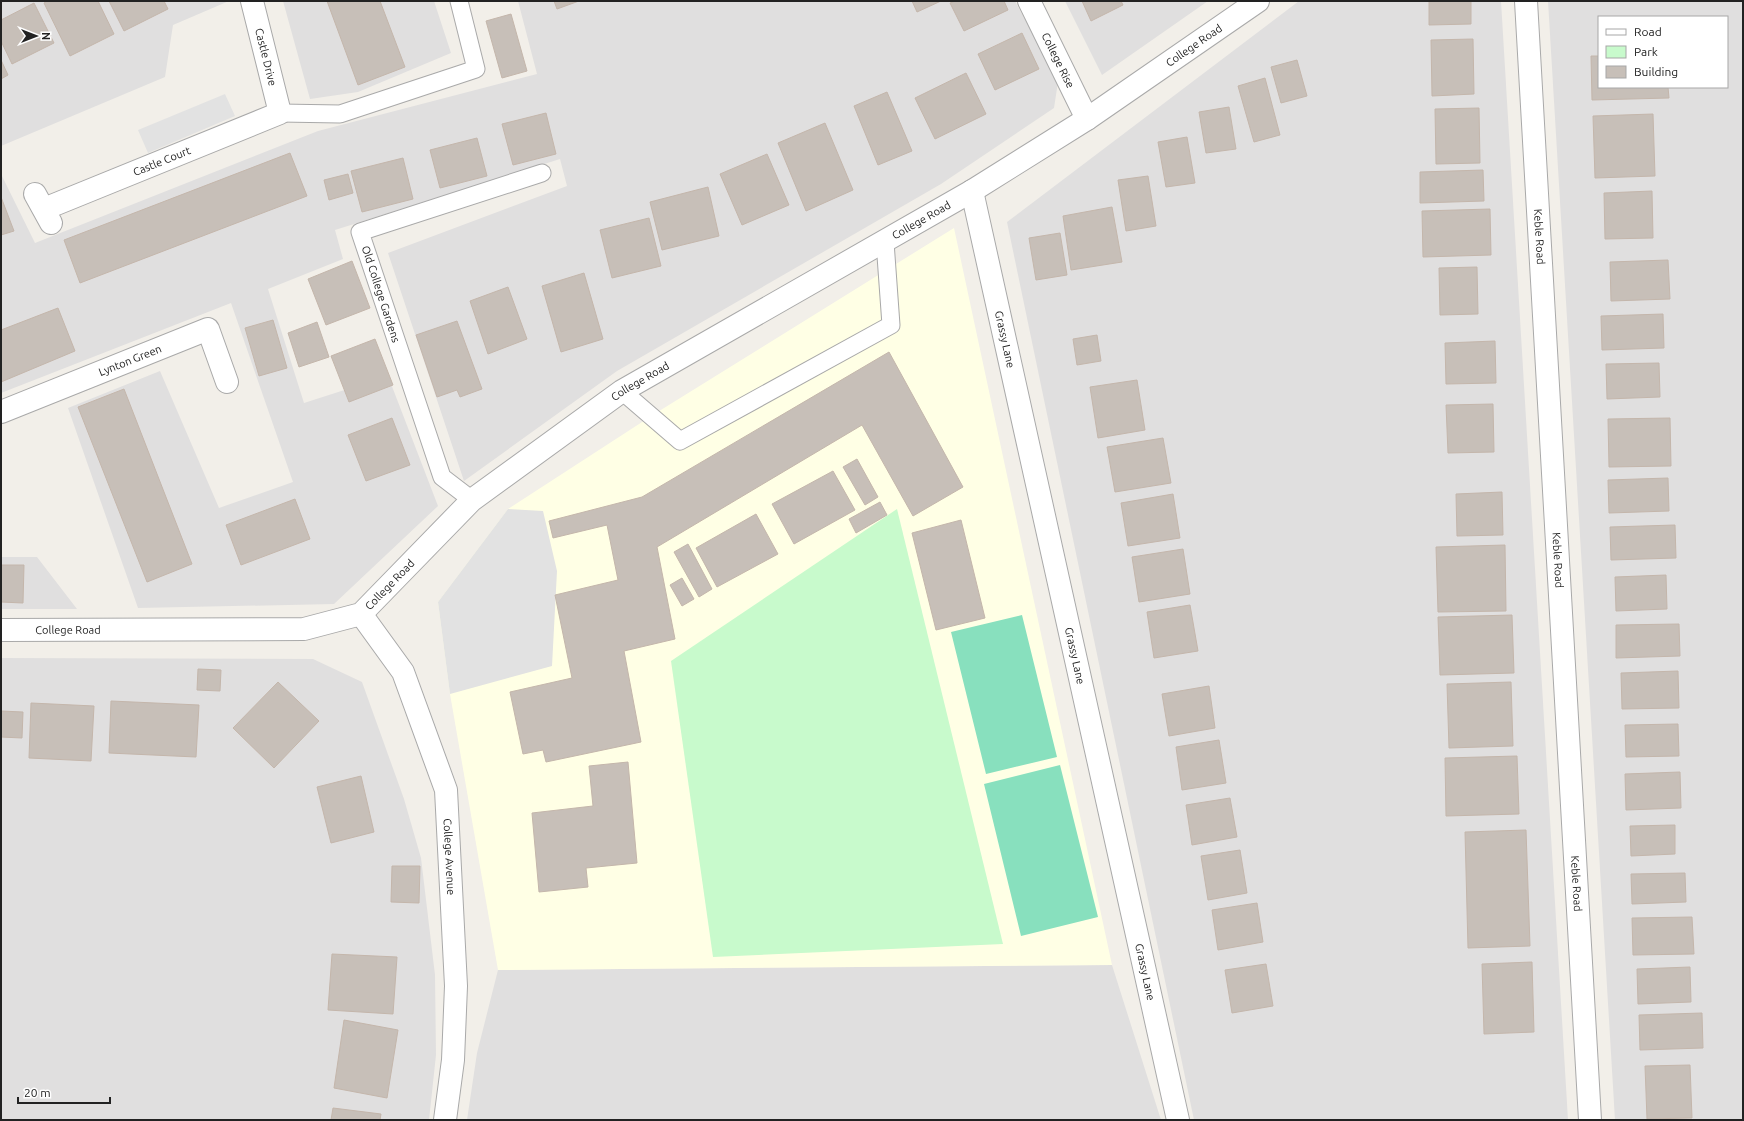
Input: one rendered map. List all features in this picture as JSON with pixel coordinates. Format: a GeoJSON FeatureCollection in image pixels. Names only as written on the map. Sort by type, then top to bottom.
{"type":"FeatureCollection","features":[{"type":"Feature","properties":{"kind":"street","name":"Castle Drive"},"geometry":{"type":"LineString","coordinates":[[252,1],[280,113]]}},
{"type":"Feature","properties":{"kind":"street","name":"College Rise"},"geometry":{"type":"LineString","coordinates":[[1029,1],[1088,119]]}},
{"type":"Feature","properties":{"kind":"street","name":"College Road"},"geometry":{"type":"LineString","coordinates":[[1,630],[304,629],[361,614],[472,500],[622,391],[972,191],[1088,119],[1258,1]]}},
{"type":"Feature","properties":{"kind":"street","name":"Keble Road"},"geometry":{"type":"LineString","coordinates":[[1526,1],[1590,1120]]}},
{"type":"Feature","properties":{"kind":"street","name":"Castle Court"},"geometry":{"type":"LineString","coordinates":[[43,209],[280,113]]}},
{"type":"Feature","properties":{"kind":"street","name":"Grassy Lane"},"geometry":{"type":"LineString","coordinates":[[972,191],[1178,1120]]}},
{"type":"Feature","properties":{"kind":"street","name":"Lynton Green"},"geometry":{"type":"LineString","coordinates":[[1,412],[208,329],[227,382]]}},
{"type":"Feature","properties":{"kind":"street","name":"College Avenue"},"geometry":{"type":"LineString","coordinates":[[361,614],[403,672],[446,790],[456,986],[453,1060],[445,1120]]}},
{"type":"Feature","properties":{"kind":"lane"},"geometry":{"type":"LineString","coordinates":[[280,113],[340,114],[476,69],[459,1]]}},
{"type":"Feature","properties":{"kind":"lane","name":"Old College Gardens"},"geometry":{"type":"LineString","coordinates":[[472,500],[442,477],[360,232],[542,173]]}},
{"type":"Feature","properties":{"kind":"lane"},"geometry":{"type":"LineString","coordinates":[[622,391],[680,441],[891,325],[885,242]]}},
{"type":"Feature","properties":{"kind":"shaded area"},"geometry":{"type":"Polygon","coordinates":[[[1,1],[229,1],[173,25],[165,77],[1,146],[1,1]]]}},
{"type":"Feature","properties":{"kind":"shaded area"},"geometry":{"type":"Polygon","coordinates":[[[283,1],[434,1],[451,53],[358,92],[310,99],[283,1]]]}},
{"type":"Feature","properties":{"kind":"shaded area"},"geometry":{"type":"Polygon","coordinates":[[[518,1],[1015,1],[1058,82],[1054,108],[941,184],[617,371],[464,481],[388,253],[567,186],[560,159],[335,230],[343,259],[268,289],[304,403],[388,376],[438,506],[334,604],[138,608],[68,408],[160,371],[219,508],[293,482],[231,303],[1,393],[1,174],[35,243],[318,131],[537,74],[518,1]]]}},
{"type":"Feature","properties":{"kind":"shaded area"},"geometry":{"type":"Polygon","coordinates":[[[1065,1],[1208,1],[1102,75],[1065,1]]]}},
{"type":"Feature","properties":{"kind":"shaded area"},"geometry":{"type":"Polygon","coordinates":[[[1299,1],[1501,1],[1568,1120],[1194,1120],[1007,222],[1299,1]]]}},
{"type":"Feature","properties":{"kind":"shaded area"},"geometry":{"type":"Polygon","coordinates":[[[1548,1],[1743,1],[1743,1120],[1615,1120],[1548,1]]]}},
{"type":"Feature","properties":{"kind":"shaded area"},"geometry":{"type":"Polygon","coordinates":[[[225,94],[235,116],[148,153],[138,130],[225,94]]]}},
{"type":"Feature","properties":{"kind":"shaded area"},"geometry":{"type":"Polygon","coordinates":[[[954,228],[1112,965],[498,970],[450,694],[438,602],[508,509],[656,413],[954,228]]]}},
{"type":"Feature","properties":{"kind":"shaded area"},"geometry":{"type":"Polygon","coordinates":[[[508,509],[543,511],[557,571],[552,666],[450,694],[438,602],[508,509]]]}},
{"type":"Feature","properties":{"kind":"shaded area"},"geometry":{"type":"Polygon","coordinates":[[[1,557],[37,557],[77,609],[1,609],[1,557]]]}},
{"type":"Feature","properties":{"kind":"shaded area"},"geometry":{"type":"Polygon","coordinates":[[[1,658],[313,659],[362,682],[404,799],[421,858],[435,975],[436,1055],[429,1120],[1,1120],[1,658]]]}},
{"type":"Feature","properties":{"kind":"shaded area"},"geometry":{"type":"Polygon","coordinates":[[[1112,965],[1161,1120],[467,1120],[477,1053],[498,970],[1112,965]]]}},
{"type":"Feature","properties":{"kind":"green space"},"geometry":{"type":"Polygon","coordinates":[[[897,509],[1003,944],[713,957],[671,661],[897,509]]]}},
{"type":"Feature","properties":{"kind":"green space"},"geometry":{"type":"Polygon","coordinates":[[[1022,615],[1057,757],[986,774],[951,632],[1022,615]]]}},
{"type":"Feature","properties":{"kind":"green space"},"geometry":{"type":"Polygon","coordinates":[[[1060,765],[1098,917],[1021,936],[984,784],[1060,765]]]}},
{"type":"Feature","properties":{"kind":"building"},"geometry":{"type":"Polygon","coordinates":[[[47,1],[98,1],[114,34],[70,56],[44,3],[47,1]]]}},
{"type":"Feature","properties":{"kind":"building"},"geometry":{"type":"Polygon","coordinates":[[[109,1],[164,1],[168,9],[124,31],[109,1]]]}},
{"type":"Feature","properties":{"kind":"building"},"geometry":{"type":"Polygon","coordinates":[[[327,1],[380,1],[405,67],[358,85],[327,1]]]}},
{"type":"Feature","properties":{"kind":"building"},"geometry":{"type":"Polygon","coordinates":[[[554,1],[579,1],[557,9],[554,1]]]}},
{"type":"Feature","properties":{"kind":"building"},"geometry":{"type":"Polygon","coordinates":[[[912,1],[941,1],[917,12],[912,1]]]}},
{"type":"Feature","properties":{"kind":"building"},"geometry":{"type":"Polygon","coordinates":[[[955,1],[1004,1],[1008,10],[964,31],[950,3],[955,1]]]}},
{"type":"Feature","properties":{"kind":"building"},"geometry":{"type":"Polygon","coordinates":[[[1082,1],[1121,1],[1123,5],[1091,21],[1082,1]]]}},
{"type":"Feature","properties":{"kind":"building"},"geometry":{"type":"Polygon","coordinates":[[[1429,1],[1471,1],[1471,24],[1429,25],[1429,1]]]}},
{"type":"Feature","properties":{"kind":"building"},"geometry":{"type":"Polygon","coordinates":[[[34,3],[54,43],[12,64],[1,41],[1,20],[34,3]]]}},
{"type":"Feature","properties":{"kind":"building"},"geometry":{"type":"Polygon","coordinates":[[[511,14],[527,71],[502,78],[486,21],[511,14]]]}},
{"type":"Feature","properties":{"kind":"building"},"geometry":{"type":"Polygon","coordinates":[[[1022,33],[1039,69],[995,90],[978,54],[1022,33]]]}},
{"type":"Feature","properties":{"kind":"building"},"geometry":{"type":"Polygon","coordinates":[[[1473,39],[1474,94],[1432,96],[1431,40],[1473,39]]]}},
{"type":"Feature","properties":{"kind":"building"},"geometry":{"type":"Polygon","coordinates":[[[1591,56],[1598,56],[1598,88],[1668,88],[1669,98],[1592,100],[1591,56]]]}},
{"type":"Feature","properties":{"kind":"building"},"geometry":{"type":"Polygon","coordinates":[[[1,60],[8,75],[1,79],[1,60]]]}},
{"type":"Feature","properties":{"kind":"building"},"geometry":{"type":"Polygon","coordinates":[[[1297,60],[1307,96],[1281,103],[1271,67],[1297,60]]]}},
{"type":"Feature","properties":{"kind":"building"},"geometry":{"type":"Polygon","coordinates":[[[966,73],[986,114],[935,139],[915,98],[966,73]]]}},
{"type":"Feature","properties":{"kind":"building"},"geometry":{"type":"Polygon","coordinates":[[[1265,78],[1280,135],[1254,142],[1238,86],[1265,78]]]}},
{"type":"Feature","properties":{"kind":"building"},"geometry":{"type":"Polygon","coordinates":[[[887,92],[912,151],[878,165],[854,106],[887,92]]]}},
{"type":"Feature","properties":{"kind":"building"},"geometry":{"type":"Polygon","coordinates":[[[1229,107],[1236,149],[1206,153],[1199,112],[1229,107]]]}},
{"type":"Feature","properties":{"kind":"building"},"geometry":{"type":"Polygon","coordinates":[[[1479,108],[1480,163],[1436,164],[1435,109],[1479,108]]]}},
{"type":"Feature","properties":{"kind":"building"},"geometry":{"type":"Polygon","coordinates":[[[546,113],[556,154],[513,165],[502,124],[546,113]]]}},
{"type":"Feature","properties":{"kind":"building"},"geometry":{"type":"Polygon","coordinates":[[[1653,114],[1655,176],[1595,178],[1593,116],[1653,114]]]}},
{"type":"Feature","properties":{"kind":"building"},"geometry":{"type":"Polygon","coordinates":[[[825,123],[853,190],[806,211],[778,143],[825,123]]]}},
{"type":"Feature","properties":{"kind":"building"},"geometry":{"type":"Polygon","coordinates":[[[1187,137],[1195,183],[1166,187],[1158,142],[1187,137]]]}},
{"type":"Feature","properties":{"kind":"building"},"geometry":{"type":"Polygon","coordinates":[[[477,138],[487,176],[440,188],[430,150],[477,138]]]}},
{"type":"Feature","properties":{"kind":"building"},"geometry":{"type":"Polygon","coordinates":[[[290,153],[307,196],[80,283],[64,240],[290,153]]]}},
{"type":"Feature","properties":{"kind":"building"},"geometry":{"type":"Polygon","coordinates":[[[767,154],[789,205],[742,225],[720,174],[767,154]]]}},
{"type":"Feature","properties":{"kind":"building"},"geometry":{"type":"Polygon","coordinates":[[[403,158],[413,199],[362,212],[351,171],[403,158]]]}},
{"type":"Feature","properties":{"kind":"building"},"geometry":{"type":"Polygon","coordinates":[[[1483,170],[1484,201],[1420,203],[1420,172],[1483,170]]]}},
{"type":"Feature","properties":{"kind":"building"},"geometry":{"type":"Polygon","coordinates":[[[348,174],[353,193],[329,200],[324,180],[348,174]]]}},
{"type":"Feature","properties":{"kind":"building"},"geometry":{"type":"Polygon","coordinates":[[[1148,176],[1156,226],[1126,231],[1118,180],[1148,176]]]}},
{"type":"Feature","properties":{"kind":"building"},"geometry":{"type":"Polygon","coordinates":[[[708,187],[719,236],[662,250],[650,202],[708,187]]]}},
{"type":"Feature","properties":{"kind":"building"},"geometry":{"type":"Polygon","coordinates":[[[1652,191],[1653,238],[1605,239],[1604,193],[1652,191]]]}},
{"type":"Feature","properties":{"kind":"building"},"geometry":{"type":"Polygon","coordinates":[[[1,197],[14,231],[1,235],[1,197]]]}},
{"type":"Feature","properties":{"kind":"building"},"geometry":{"type":"Polygon","coordinates":[[[1112,207],[1122,262],[1071,270],[1063,216],[1112,207]]]}},
{"type":"Feature","properties":{"kind":"building"},"geometry":{"type":"Polygon","coordinates":[[[1490,209],[1491,255],[1423,257],[1422,211],[1490,209]]]}},
{"type":"Feature","properties":{"kind":"building"},"geometry":{"type":"Polygon","coordinates":[[[649,218],[661,266],[612,278],[600,230],[649,218]]]}},
{"type":"Feature","properties":{"kind":"building"},"geometry":{"type":"Polygon","coordinates":[[[1060,233],[1067,275],[1036,280],[1029,238],[1060,233]]]}},
{"type":"Feature","properties":{"kind":"building"},"geometry":{"type":"Polygon","coordinates":[[[1668,260],[1670,299],[1611,301],[1610,262],[1668,260]]]}},
{"type":"Feature","properties":{"kind":"building"},"geometry":{"type":"Polygon","coordinates":[[[352,261],[370,308],[326,325],[308,279],[352,261]]]}},
{"type":"Feature","properties":{"kind":"building"},"geometry":{"type":"Polygon","coordinates":[[[1477,267],[1478,314],[1440,315],[1439,268],[1477,267]]]}},
{"type":"Feature","properties":{"kind":"building"},"geometry":{"type":"Polygon","coordinates":[[[584,273],[603,339],[561,352],[542,286],[584,273]]]}},
{"type":"Feature","properties":{"kind":"building"},"geometry":{"type":"Polygon","coordinates":[[[508,287],[527,339],[488,354],[470,301],[508,287]]]}},
{"type":"Feature","properties":{"kind":"building"},"geometry":{"type":"Polygon","coordinates":[[[58,308],[75,351],[1,382],[1,330],[58,308]]]}},
{"type":"Feature","properties":{"kind":"building"},"geometry":{"type":"Polygon","coordinates":[[[1663,314],[1664,348],[1602,350],[1601,316],[1663,314]]]}},
{"type":"Feature","properties":{"kind":"building"},"geometry":{"type":"Polygon","coordinates":[[[273,320],[287,368],[259,376],[245,328],[273,320]]]}},
{"type":"Feature","properties":{"kind":"building"},"geometry":{"type":"Polygon","coordinates":[[[457,321],[482,389],[460,397],[457,390],[437,397],[416,335],[457,321]]]}},
{"type":"Feature","properties":{"kind":"building"},"geometry":{"type":"Polygon","coordinates":[[[317,322],[329,357],[299,367],[288,333],[317,322]]]}},
{"type":"Feature","properties":{"kind":"building"},"geometry":{"type":"Polygon","coordinates":[[[1097,335],[1101,361],[1077,365],[1073,339],[1097,335]]]}},
{"type":"Feature","properties":{"kind":"building"},"geometry":{"type":"Polygon","coordinates":[[[375,339],[393,385],[349,402],[331,356],[375,339]]]}},
{"type":"Feature","properties":{"kind":"building"},"geometry":{"type":"Polygon","coordinates":[[[1495,341],[1496,383],[1446,384],[1445,343],[1495,341]]]}},
{"type":"Feature","properties":{"kind":"building"},"geometry":{"type":"Polygon","coordinates":[[[889,352],[963,487],[913,516],[862,425],[657,547],[675,639],[624,651],[641,742],[546,762],[543,750],[523,754],[510,692],[572,678],[555,595],[618,580],[607,525],[553,538],[549,521],[642,497],[889,352]]]}},
{"type":"Feature","properties":{"kind":"building"},"geometry":{"type":"Polygon","coordinates":[[[1659,363],[1660,397],[1607,399],[1606,364],[1659,363]]]}},
{"type":"Feature","properties":{"kind":"building"},"geometry":{"type":"Polygon","coordinates":[[[1137,380],[1145,430],[1098,438],[1090,387],[1137,380]]]}},
{"type":"Feature","properties":{"kind":"building"},"geometry":{"type":"Polygon","coordinates":[[[124,389],[192,564],[147,582],[78,407],[124,389]]]}},
{"type":"Feature","properties":{"kind":"building"},"geometry":{"type":"Polygon","coordinates":[[[1493,404],[1494,452],[1448,453],[1446,405],[1493,404]]]}},
{"type":"Feature","properties":{"kind":"building"},"geometry":{"type":"Polygon","coordinates":[[[392,418],[410,465],[366,481],[348,435],[392,418]]]}},
{"type":"Feature","properties":{"kind":"building"},"geometry":{"type":"Polygon","coordinates":[[[1670,418],[1671,466],[1609,467],[1608,419],[1670,418]]]}},
{"type":"Feature","properties":{"kind":"building"},"geometry":{"type":"Polygon","coordinates":[[[1163,438],[1171,483],[1115,492],[1107,447],[1163,438]]]}},
{"type":"Feature","properties":{"kind":"building"},"geometry":{"type":"Polygon","coordinates":[[[857,459],[878,497],[865,505],[843,467],[857,459]]]}},
{"type":"Feature","properties":{"kind":"building"},"geometry":{"type":"Polygon","coordinates":[[[833,471],[855,510],[794,544],[772,504],[833,471]]]}},
{"type":"Feature","properties":{"kind":"building"},"geometry":{"type":"Polygon","coordinates":[[[1668,478],[1669,511],[1609,513],[1608,480],[1668,478]]]}},
{"type":"Feature","properties":{"kind":"building"},"geometry":{"type":"Polygon","coordinates":[[[1502,492],[1503,535],[1457,536],[1456,494],[1502,492]]]}},
{"type":"Feature","properties":{"kind":"building"},"geometry":{"type":"Polygon","coordinates":[[[1173,494],[1180,538],[1128,546],[1121,503],[1173,494]]]}},
{"type":"Feature","properties":{"kind":"building"},"geometry":{"type":"Polygon","coordinates":[[[295,499],[310,539],[241,565],[226,525],[295,499]]]}},
{"type":"Feature","properties":{"kind":"building"},"geometry":{"type":"Polygon","coordinates":[[[880,502],[887,515],[856,533],[849,519],[880,502]]]}},
{"type":"Feature","properties":{"kind":"building"},"geometry":{"type":"Polygon","coordinates":[[[756,514],[778,554],[717,587],[696,548],[756,514]]]}},
{"type":"Feature","properties":{"kind":"building"},"geometry":{"type":"Polygon","coordinates":[[[961,520],[985,618],[936,630],[912,533],[961,520]]]}},
{"type":"Feature","properties":{"kind":"building"},"geometry":{"type":"Polygon","coordinates":[[[1675,525],[1676,558],[1611,560],[1610,527],[1675,525]]]}},
{"type":"Feature","properties":{"kind":"building"},"geometry":{"type":"Polygon","coordinates":[[[688,544],[712,589],[699,597],[674,552],[688,544]]]}},
{"type":"Feature","properties":{"kind":"building"},"geometry":{"type":"Polygon","coordinates":[[[1505,545],[1506,611],[1438,612],[1436,547],[1505,545]]]}},
{"type":"Feature","properties":{"kind":"building"},"geometry":{"type":"Polygon","coordinates":[[[1183,549],[1190,594],[1139,602],[1132,557],[1183,549]]]}},
{"type":"Feature","properties":{"kind":"building"},"geometry":{"type":"Polygon","coordinates":[[[1,565],[24,565],[23,603],[1,602],[1,565]]]}},
{"type":"Feature","properties":{"kind":"building"},"geometry":{"type":"Polygon","coordinates":[[[1666,575],[1667,609],[1616,611],[1615,577],[1666,575]]]}},
{"type":"Feature","properties":{"kind":"building"},"geometry":{"type":"Polygon","coordinates":[[[682,578],[694,599],[682,606],[670,585],[682,578]]]}},
{"type":"Feature","properties":{"kind":"building"},"geometry":{"type":"Polygon","coordinates":[[[1190,605],[1198,651],[1154,658],[1147,612],[1190,605]]]}},
{"type":"Feature","properties":{"kind":"building"},"geometry":{"type":"Polygon","coordinates":[[[1512,615],[1514,673],[1440,675],[1438,617],[1512,615]]]}},
{"type":"Feature","properties":{"kind":"building"},"geometry":{"type":"Polygon","coordinates":[[[1679,624],[1680,656],[1616,658],[1616,625],[1679,624]]]}},
{"type":"Feature","properties":{"kind":"building"},"geometry":{"type":"Polygon","coordinates":[[[198,669],[221,670],[220,691],[197,690],[198,669]]]}},
{"type":"Feature","properties":{"kind":"building"},"geometry":{"type":"Polygon","coordinates":[[[1678,671],[1679,708],[1622,709],[1621,673],[1678,671]]]}},
{"type":"Feature","properties":{"kind":"building"},"geometry":{"type":"Polygon","coordinates":[[[278,682],[319,721],[274,768],[233,728],[278,682]]]}},
{"type":"Feature","properties":{"kind":"building"},"geometry":{"type":"Polygon","coordinates":[[[1511,682],[1513,746],[1449,748],[1447,684],[1511,682]]]}},
{"type":"Feature","properties":{"kind":"building"},"geometry":{"type":"Polygon","coordinates":[[[1209,686],[1215,728],[1169,736],[1162,694],[1209,686]]]}},
{"type":"Feature","properties":{"kind":"building"},"geometry":{"type":"Polygon","coordinates":[[[111,701],[199,705],[196,757],[109,753],[111,701]]]}},
{"type":"Feature","properties":{"kind":"building"},"geometry":{"type":"Polygon","coordinates":[[[31,703],[94,706],[91,761],[29,758],[31,703]]]}},
{"type":"Feature","properties":{"kind":"building"},"geometry":{"type":"Polygon","coordinates":[[[1,711],[23,712],[22,738],[1,737],[1,711]]]}},
{"type":"Feature","properties":{"kind":"building"},"geometry":{"type":"Polygon","coordinates":[[[1678,724],[1679,756],[1626,757],[1625,725],[1678,724]]]}},
{"type":"Feature","properties":{"kind":"building"},"geometry":{"type":"Polygon","coordinates":[[[1219,740],[1226,783],[1182,790],[1176,747],[1219,740]]]}},
{"type":"Feature","properties":{"kind":"building"},"geometry":{"type":"Polygon","coordinates":[[[1517,756],[1519,814],[1446,816],[1445,758],[1517,756]]]}},
{"type":"Feature","properties":{"kind":"building"},"geometry":{"type":"Polygon","coordinates":[[[628,762],[637,863],[586,868],[588,887],[539,892],[532,813],[593,806],[589,766],[628,762]]]}},
{"type":"Feature","properties":{"kind":"building"},"geometry":{"type":"Polygon","coordinates":[[[1680,772],[1681,808],[1626,810],[1625,774],[1680,772]]]}},
{"type":"Feature","properties":{"kind":"building"},"geometry":{"type":"Polygon","coordinates":[[[361,776],[374,832],[331,843],[317,787],[361,776]]]}},
{"type":"Feature","properties":{"kind":"building"},"geometry":{"type":"Polygon","coordinates":[[[1230,798],[1237,837],[1192,845],[1186,805],[1230,798]]]}},
{"type":"Feature","properties":{"kind":"building"},"geometry":{"type":"Polygon","coordinates":[[[1675,825],[1675,854],[1631,856],[1630,826],[1675,825]]]}},
{"type":"Feature","properties":{"kind":"building"},"geometry":{"type":"Polygon","coordinates":[[[1526,830],[1530,946],[1468,948],[1465,832],[1526,830]]]}},
{"type":"Feature","properties":{"kind":"building"},"geometry":{"type":"Polygon","coordinates":[[[1240,850],[1247,893],[1208,900],[1201,856],[1240,850]]]}},
{"type":"Feature","properties":{"kind":"building"},"geometry":{"type":"Polygon","coordinates":[[[392,866],[420,866],[419,903],[391,902],[392,866]]]}},
{"type":"Feature","properties":{"kind":"building"},"geometry":{"type":"Polygon","coordinates":[[[1685,873],[1686,902],[1632,904],[1631,874],[1685,873]]]}},
{"type":"Feature","properties":{"kind":"building"},"geometry":{"type":"Polygon","coordinates":[[[1257,903],[1263,942],[1218,950],[1212,910],[1257,903]]]}},
{"type":"Feature","properties":{"kind":"building"},"geometry":{"type":"Polygon","coordinates":[[[1692,917],[1694,954],[1633,955],[1632,918],[1692,917]]]}},
{"type":"Feature","properties":{"kind":"building"},"geometry":{"type":"Polygon","coordinates":[[[332,954],[397,957],[393,1014],[328,1010],[332,954]]]}},
{"type":"Feature","properties":{"kind":"building"},"geometry":{"type":"Polygon","coordinates":[[[1532,962],[1534,1032],[1484,1034],[1482,964],[1532,962]]]}},
{"type":"Feature","properties":{"kind":"building"},"geometry":{"type":"Polygon","coordinates":[[[1266,964],[1273,1006],[1232,1013],[1225,970],[1266,964]]]}},
{"type":"Feature","properties":{"kind":"building"},"geometry":{"type":"Polygon","coordinates":[[[1690,967],[1691,1002],[1638,1004],[1637,969],[1690,967]]]}},
{"type":"Feature","properties":{"kind":"building"},"geometry":{"type":"Polygon","coordinates":[[[1702,1013],[1703,1048],[1640,1050],[1639,1015],[1702,1013]]]}},
{"type":"Feature","properties":{"kind":"building"},"geometry":{"type":"Polygon","coordinates":[[[344,1020],[398,1030],[387,1098],[334,1088],[344,1020]]]}},
{"type":"Feature","properties":{"kind":"building"},"geometry":{"type":"Polygon","coordinates":[[[1690,1065],[1692,1118],[1647,1119],[1645,1066],[1690,1065]]]}},
{"type":"Feature","properties":{"kind":"building"},"geometry":{"type":"Polygon","coordinates":[[[333,1108],[381,1114],[380,1120],[331,1120],[333,1108]]]}}]}
